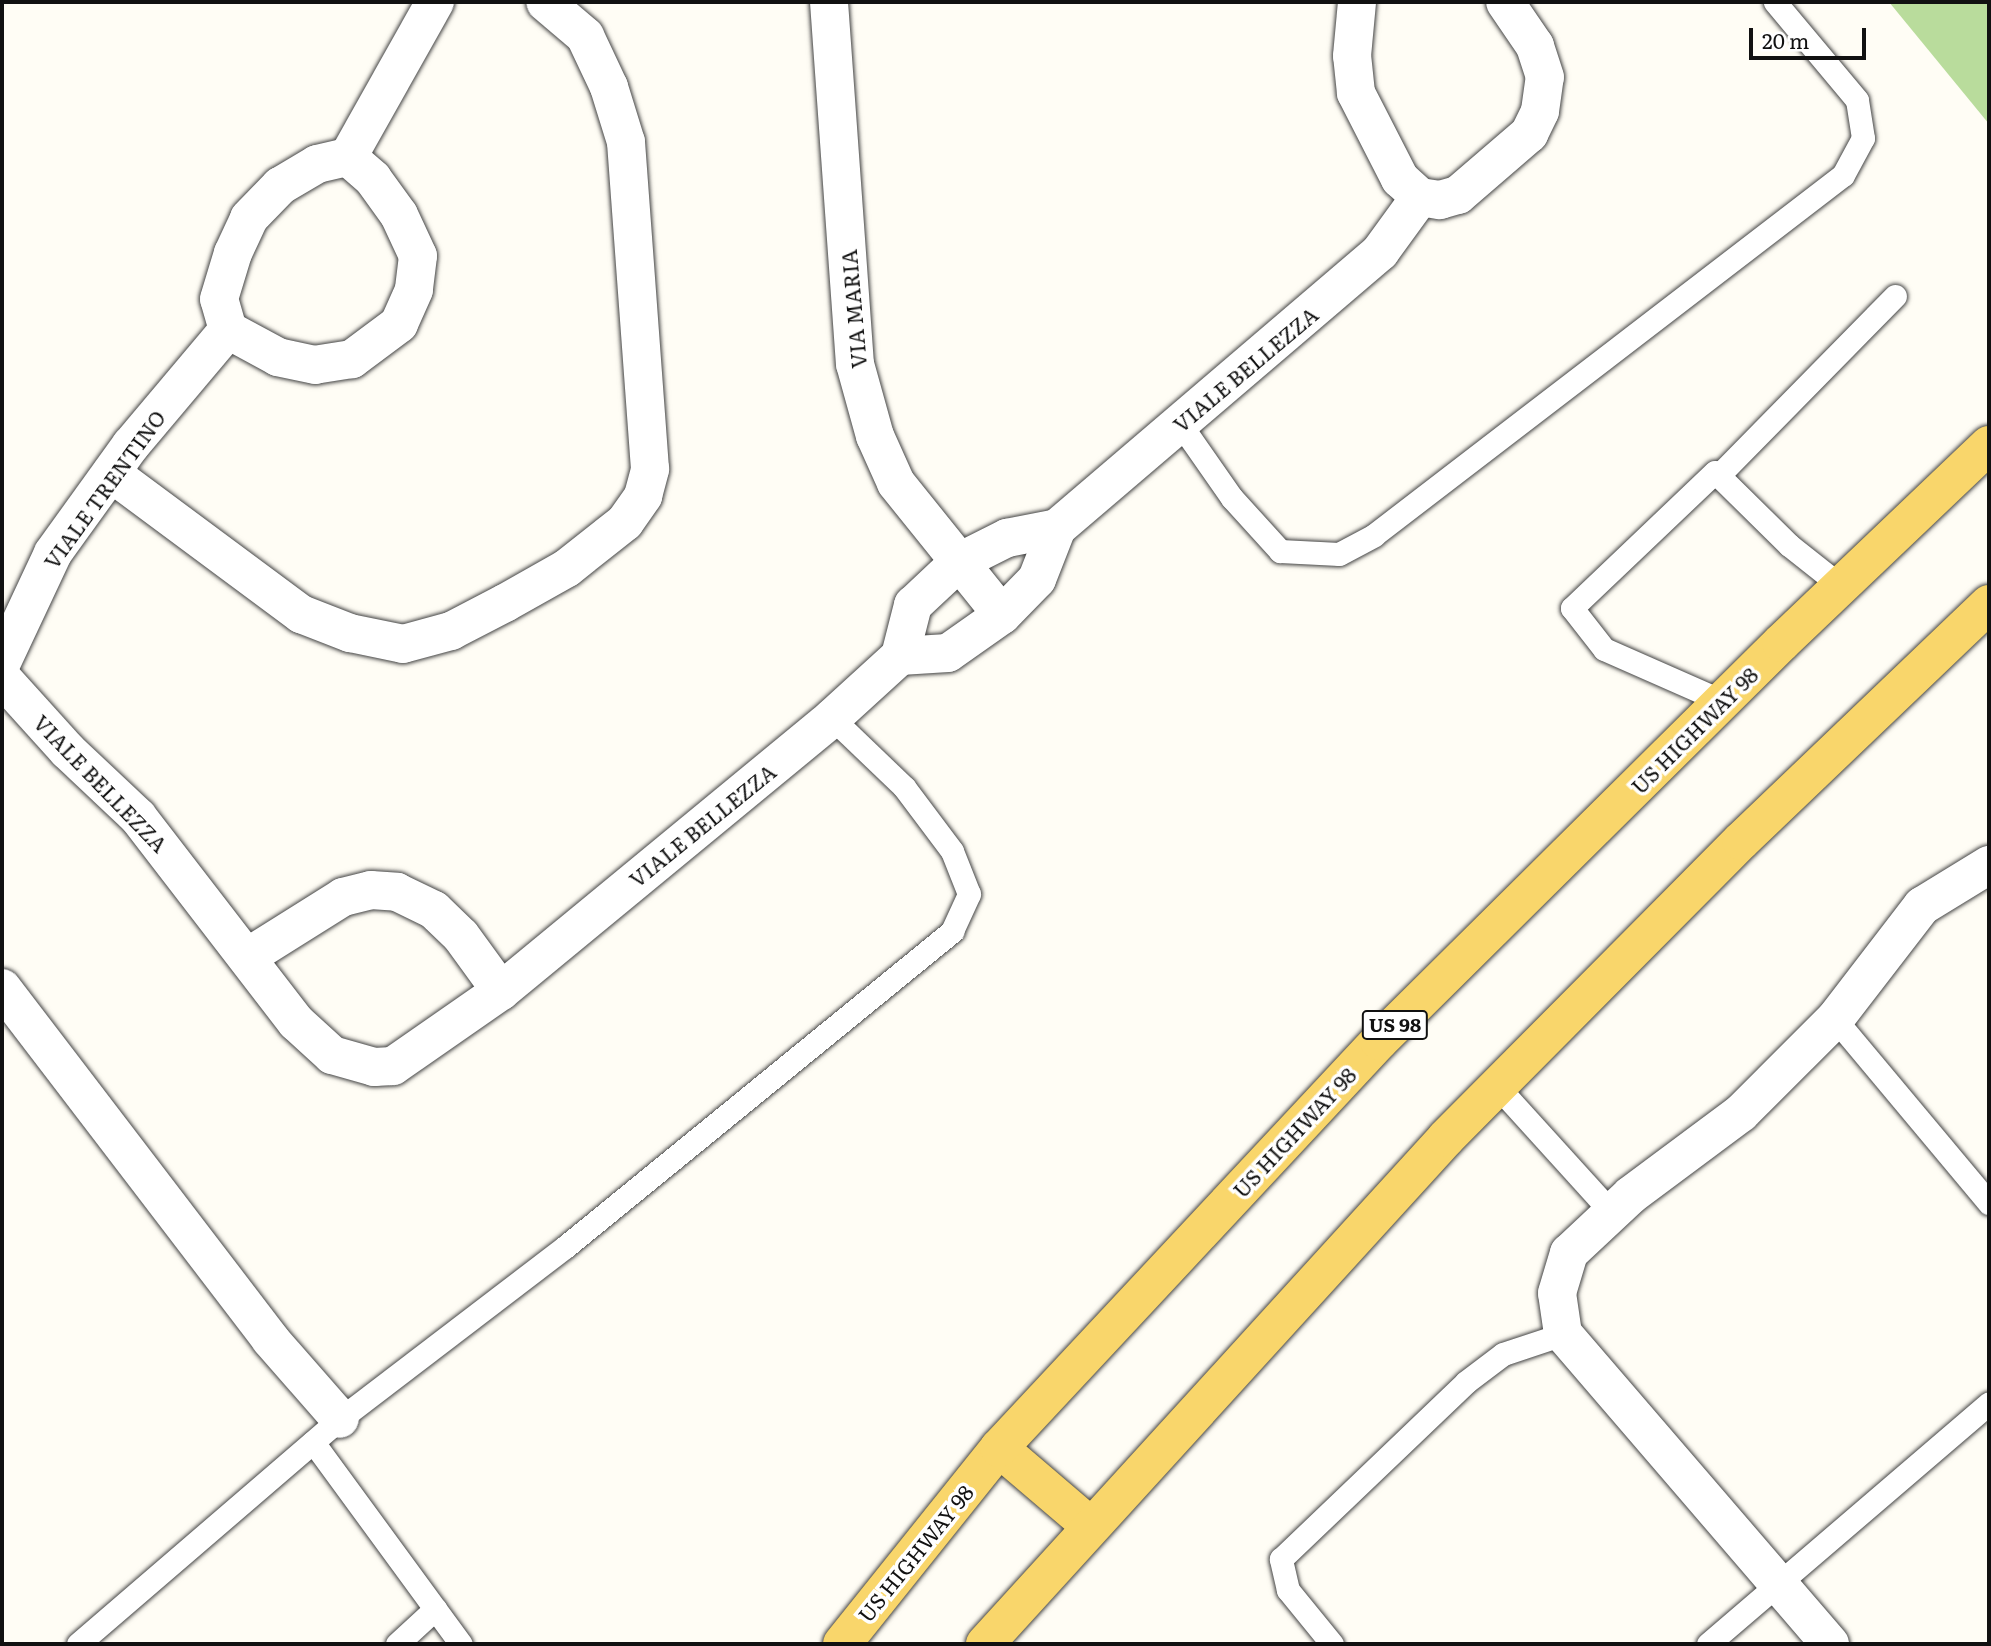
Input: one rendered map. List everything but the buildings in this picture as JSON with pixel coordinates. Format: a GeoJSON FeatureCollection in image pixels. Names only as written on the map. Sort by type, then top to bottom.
{"type":"FeatureCollection","features":[{"type":"Feature","properties":{"kind":"main road","name":"US HIGHWAY 98"},"geometry":{"type":"LineString","coordinates":[[842,1644],[999,1448],[1379,1041],[1722,701],[1989,445]]}},
{"type":"Feature","properties":{"kind":"main road"},"geometry":{"type":"LineString","coordinates":[[985,1644],[1089,1525],[1497,1086],[1741,841],[1989,604]]}},
{"type":"Feature","properties":{"kind":"main road"},"geometry":{"type":"LineString","coordinates":[[999,1448],[1089,1525]]}},
{"type":"Feature","properties":{"kind":"main road"},"geometry":{"type":"LineString","coordinates":[[864,1644],[911,1559]]}},
{"type":"Feature","properties":{"kind":"street"},"geometry":{"type":"LineString","coordinates":[[348,157],[373,179],[399,215],[418,256],[414,290],[399,324],[352,359],[315,365],[278,356],[228,330],[219,299],[249,218],[280,186],[317,164],[348,157],[435,2]]}},
{"type":"Feature","properties":{"kind":"street"},"geometry":{"type":"LineString","coordinates":[[111,473],[301,614],[350,632],[403,643],[451,631],[505,603],[567,568],[625,522],[643,496],[650,469],[625,142],[609,87],[585,36],[545,2]]}},
{"type":"Feature","properties":{"kind":"street","name":"VIA MARIA"},"geometry":{"type":"LineString","coordinates":[[829,2],[855,364],[875,436],[896,483],[1002,615]]}},
{"type":"Feature","properties":{"kind":"street"},"geometry":{"type":"LineString","coordinates":[[1357,2],[1352,57],[1356,93],[1400,179],[1420,197],[1440,200],[1458,195],[1528,134],[1540,111],[1545,77],[1535,46],[1508,3]]}},
{"type":"Feature","properties":{"kind":"street","name":"VIALE BELLEZZA"},"geometry":{"type":"LineString","coordinates":[[2,678],[138,817],[249,956],[296,1022],[332,1055],[374,1067],[394,1066],[417,1054],[501,991],[832,718],[900,656],[913,605],[959,562],[1007,538],[1057,528],[1181,425],[1380,252],[1420,197]]}},
{"type":"Feature","properties":{"kind":"street","name":"VIALE TRENTINO"},"geometry":{"type":"LineString","coordinates":[[2,662],[53,554],[111,473],[228,330]]}},
{"type":"Feature","properties":{"kind":"street","name":"VIALE BELLEZZA"},"geometry":{"type":"LineString","coordinates":[[900,656],[948,653],[1002,615],[1037,579],[1057,528]]}},
{"type":"Feature","properties":{"kind":"street"},"geometry":{"type":"LineString","coordinates":[[1830,1644],[1780,1581],[1563,1334],[1557,1293],[1569,1253],[1612,1213],[1741,1113],[1835,1019],[1922,906],[1989,865]]}},
{"type":"Feature","properties":{"kind":"street"},"geometry":{"type":"LineString","coordinates":[[249,956],[343,897],[371,890],[397,892],[434,909],[461,936],[501,991]]}},
{"type":"Feature","properties":{"kind":"street"},"geometry":{"type":"LineString","coordinates":[[2,988],[270,1339],[327,1431]]}},
{"type":"Feature","properties":{"kind":"lane"},"geometry":{"type":"LineString","coordinates":[[1181,425],[1232,498],[1280,551],[1339,554],[1374,536],[1843,174],[1863,138],[1857,100],[1775,2]]}},
{"type":"Feature","properties":{"kind":"lane"},"geometry":{"type":"LineString","coordinates":[[1719,475],[1895,296]]}},
{"type":"Feature","properties":{"kind":"lane"},"geometry":{"type":"LineString","coordinates":[[1722,701],[1604,649],[1572,608],[1714,472],[1788,545],[1841,586]]}},
{"type":"Feature","properties":{"kind":"lane"},"geometry":{"type":"LineString","coordinates":[[78,1644],[327,1431],[565,1247],[952,931],[969,894],[952,851],[904,787],[832,718]]}},
{"type":"Feature","properties":{"kind":"lane"},"geometry":{"type":"LineString","coordinates":[[1835,1019],[1989,1203]]}},
{"type":"Feature","properties":{"kind":"lane"},"geometry":{"type":"LineString","coordinates":[[1497,1086],[1612,1213]]}},
{"type":"Feature","properties":{"kind":"lane"},"geometry":{"type":"LineString","coordinates":[[1332,1644],[1288,1590],[1281,1559],[1466,1382],[1503,1354],[1563,1334]]}},
{"type":"Feature","properties":{"kind":"lane"},"geometry":{"type":"LineString","coordinates":[[1708,1644],[1989,1402]]}},
{"type":"Feature","properties":{"kind":"lane"},"geometry":{"type":"LineString","coordinates":[[327,1431],[435,1609],[461,1644]]}},
{"type":"Feature","properties":{"kind":"lane"},"geometry":{"type":"LineString","coordinates":[[397,1644],[435,1609]]}},
{"type":"Feature","properties":{"kind":"green space"},"geometry":{"type":"Polygon","coordinates":[[[1889,2],[1989,2],[1989,124],[1889,2]]]}}]}
